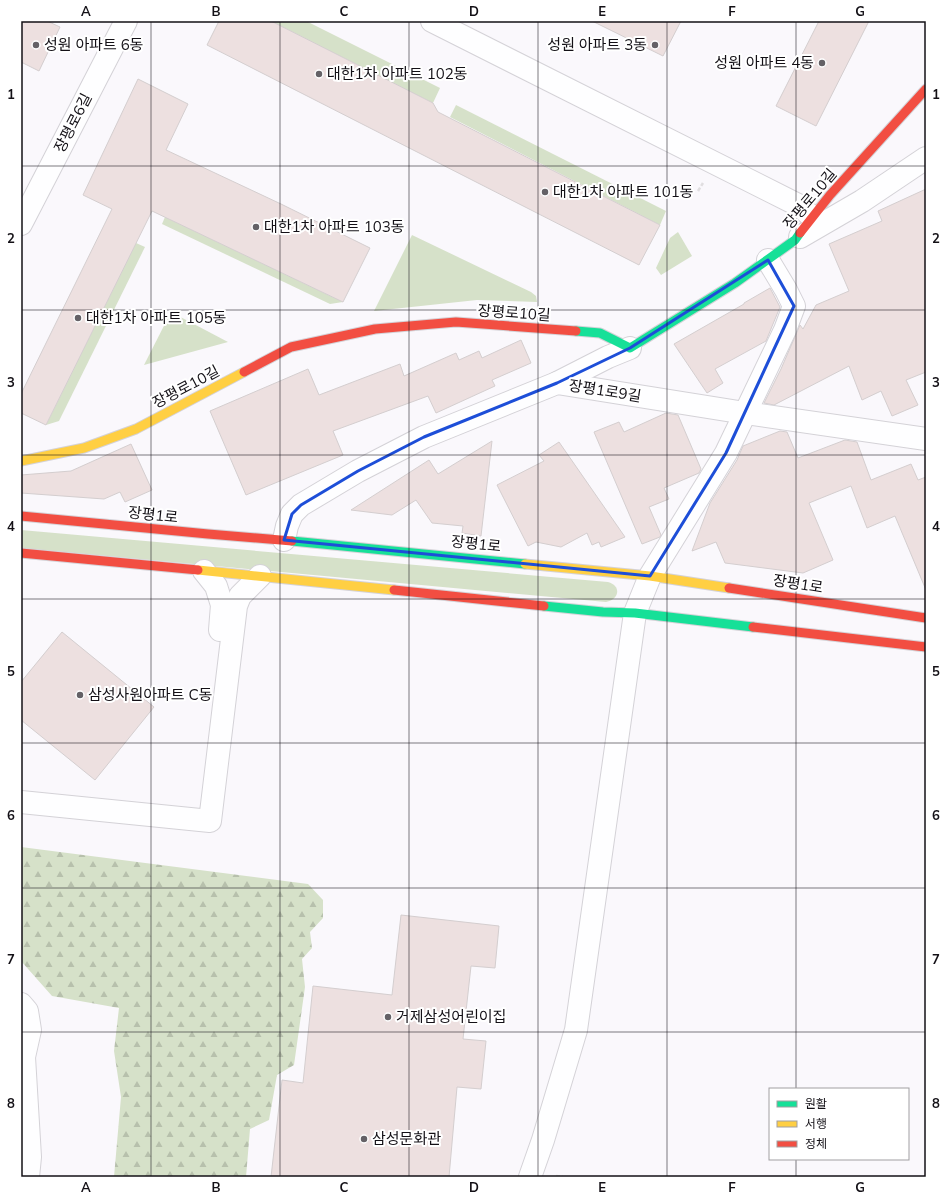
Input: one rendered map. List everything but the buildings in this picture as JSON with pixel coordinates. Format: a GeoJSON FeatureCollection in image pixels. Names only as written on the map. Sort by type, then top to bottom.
{"type":"FeatureCollection","features":[{"type":"Feature","properties":{"kind":"street","name":"장평로6길"},"geometry":{"type":"LineString","coordinates":[[21,224],[126,21]]}},
{"type":"Feature","properties":{"kind":"street"},"geometry":{"type":"LineString","coordinates":[[432,21],[800,206],[812,217]]}},
{"type":"Feature","properties":{"kind":"street","name":"장평로10길"},"geometry":{"type":"LineString","coordinates":[[21,461],[84,448],[136,429],[291,347],[375,329],[456,322],[600,333],[630,348],[735,283],[795,240],[830,195],[926,89]]}},
{"type":"Feature","properties":{"kind":"street"},"geometry":{"type":"LineString","coordinates":[[795,240],[862,201],[926,158]]}},
{"type":"Feature","properties":{"kind":"street"},"geometry":{"type":"LineString","coordinates":[[530,1177],[543,1140],[576,1030],[635,613],[650,576],[726,453],[785,330],[794,306],[768,260]]}},
{"type":"Feature","properties":{"kind":"street"},"geometry":{"type":"LineString","coordinates":[[557,383],[608,357],[630,348]]}},
{"type":"Feature","properties":{"kind":"street","name":"장평1로9길"},"geometry":{"type":"LineString","coordinates":[[284,540],[287,526],[292,514],[301,505],[358,470],[424,437],[557,383],[745,413],[926,439]]}},
{"type":"Feature","properties":{"kind":"street","name":"장평1로"},"geometry":{"type":"LineString","coordinates":[[21,516],[650,576],[926,618]]}},
{"type":"Feature","properties":{"kind":"street"},"geometry":{"type":"LineString","coordinates":[[21,553],[260,576],[603,612],[635,613],[926,647]]}},
{"type":"Feature","properties":{"kind":"street"},"geometry":{"type":"LineString","coordinates":[[204,571],[216,586],[222,605],[204,820]]}},
{"type":"Feature","properties":{"kind":"street"},"geometry":{"type":"LineString","coordinates":[[204,820],[236,606],[240,596],[260,576]]}},
{"type":"Feature","properties":{"kind":"street"},"geometry":{"type":"LineString","coordinates":[[21,802],[204,820]]}},
{"type":"Feature","properties":{"kind":"street"},"geometry":{"type":"LineString","coordinates":[[21,1004],[27,1011],[30,1030],[24,1056],[30,1157],[28,1177]]}},
{"type":"Feature","properties":{"kind":"highlighted area"},"geometry":{"type":"Polygon","coordinates":[[[768,260],[794,306],[726,453],[650,576],[284,540],[292,514],[301,505],[358,471],[424,437],[557,383],[630,348],[768,260]]]}},
{"type":"Feature","properties":{"kind":"green space"},"geometry":{"type":"Polygon","coordinates":[[[271,21],[306,21],[440,88],[433,103],[271,21]]]}},
{"type":"Feature","properties":{"kind":"green space"},"geometry":{"type":"Polygon","coordinates":[[[456,105],[666,211],[660,225],[450,117],[456,105]]]}},
{"type":"Feature","properties":{"kind":"green space"},"geometry":{"type":"Polygon","coordinates":[[[165,217],[343,302],[330,304],[162,224],[165,217]]]}},
{"type":"Feature","properties":{"kind":"green space"},"geometry":{"type":"Polygon","coordinates":[[[678,232],[692,256],[661,275],[656,268],[670,238],[678,232]]]}},
{"type":"Feature","properties":{"kind":"green space"},"geometry":{"type":"Polygon","coordinates":[[[412,235],[531,292],[536,296],[537,302],[477,300],[374,311],[412,235]]]}},
{"type":"Feature","properties":{"kind":"green space"},"geometry":{"type":"Polygon","coordinates":[[[136,243],[145,247],[59,421],[46,425],[136,243]]]}},
{"type":"Feature","properties":{"kind":"green space"},"geometry":{"type":"Polygon","coordinates":[[[171,312],[228,342],[144,365],[171,312]]]}},
{"type":"Feature","properties":{"kind":"green space"},"geometry":{"type":"Polygon","coordinates":[[[21,530],[608,582],[615,587],[617,593],[614,599],[606,602],[21,548],[21,530]]]}},
{"type":"Feature","properties":{"kind":"green space"},"geometry":{"type":"Polygon","coordinates":[[[21,847],[308,884],[323,900],[323,918],[310,932],[312,948],[302,959],[305,987],[294,1065],[277,1075],[269,1120],[250,1129],[246,1177],[114,1177],[121,1097],[114,1051],[119,1008],[52,996],[21,961],[21,847]]]}},
{"type":"Feature","properties":{"kind":"traffic: fast"},"geometry":{"type":"LineString","coordinates":[[576,331],[600,333],[630,348],[735,283],[795,240],[800,233]]}},
{"type":"Feature","properties":{"kind":"traffic: fast"},"geometry":{"type":"LineString","coordinates":[[292,541],[525,564]]}},
{"type":"Feature","properties":{"kind":"traffic: fast"},"geometry":{"type":"LineString","coordinates":[[544,606],[603,612],[635,613],[753,627]]}},
{"type":"Feature","properties":{"kind":"traffic: slow"},"geometry":{"type":"LineString","coordinates":[[21,461],[84,448],[136,429],[244,372]]}},
{"type":"Feature","properties":{"kind":"traffic: slow"},"geometry":{"type":"LineString","coordinates":[[525,564],[650,576],[729,588]]}},
{"type":"Feature","properties":{"kind":"traffic: slow"},"geometry":{"type":"LineString","coordinates":[[198,570],[394,590]]}},
{"type":"Feature","properties":{"kind":"traffic: jam"},"geometry":{"type":"LineString","coordinates":[[800,233],[830,195],[926,89]]}},
{"type":"Feature","properties":{"kind":"traffic: jam"},"geometry":{"type":"LineString","coordinates":[[244,372],[291,347],[375,329],[456,322],[576,331]]}},
{"type":"Feature","properties":{"kind":"traffic: jam"},"geometry":{"type":"LineString","coordinates":[[21,516],[292,541]]}},
{"type":"Feature","properties":{"kind":"traffic: jam"},"geometry":{"type":"LineString","coordinates":[[21,553],[198,570]]}},
{"type":"Feature","properties":{"kind":"traffic: jam"},"geometry":{"type":"LineString","coordinates":[[729,588],[926,618]]}},
{"type":"Feature","properties":{"kind":"traffic: jam"},"geometry":{"type":"LineString","coordinates":[[394,590],[544,606]]}},
{"type":"Feature","properties":{"kind":"traffic: jam"},"geometry":{"type":"LineString","coordinates":[[753,627],[926,647]]}},
{"type":"Feature","properties":{"kind":"place","name":"성원 아파트 6동"},"geometry":{"type":"Point","coordinates":[36,45]}},
{"type":"Feature","properties":{"kind":"place","name":"성원 아파트 3동"},"geometry":{"type":"Point","coordinates":[655,45]}},
{"type":"Feature","properties":{"kind":"place","name":"성원 아파트 4동"},"geometry":{"type":"Point","coordinates":[822,63]}},
{"type":"Feature","properties":{"kind":"place","name":"대한1차 아파트 102동"},"geometry":{"type":"Point","coordinates":[319,74]}},
{"type":"Feature","properties":{"kind":"place","name":"대한1차 아파트 101동"},"geometry":{"type":"Point","coordinates":[545,192]}},
{"type":"Feature","properties":{"kind":"place","name":"대한1차 아파트 103동"},"geometry":{"type":"Point","coordinates":[256,227]}},
{"type":"Feature","properties":{"kind":"place","name":"대한1차 아파트 105동"},"geometry":{"type":"Point","coordinates":[78,318]}},
{"type":"Feature","properties":{"kind":"place","name":"삼성사원아파트 C동"},"geometry":{"type":"Point","coordinates":[80,695]}},
{"type":"Feature","properties":{"kind":"place","name":"거제삼성어린이집"},"geometry":{"type":"Point","coordinates":[388,1017]}},
{"type":"Feature","properties":{"kind":"place","name":"삼성문화관"},"geometry":{"type":"Point","coordinates":[364,1139]}}]}
